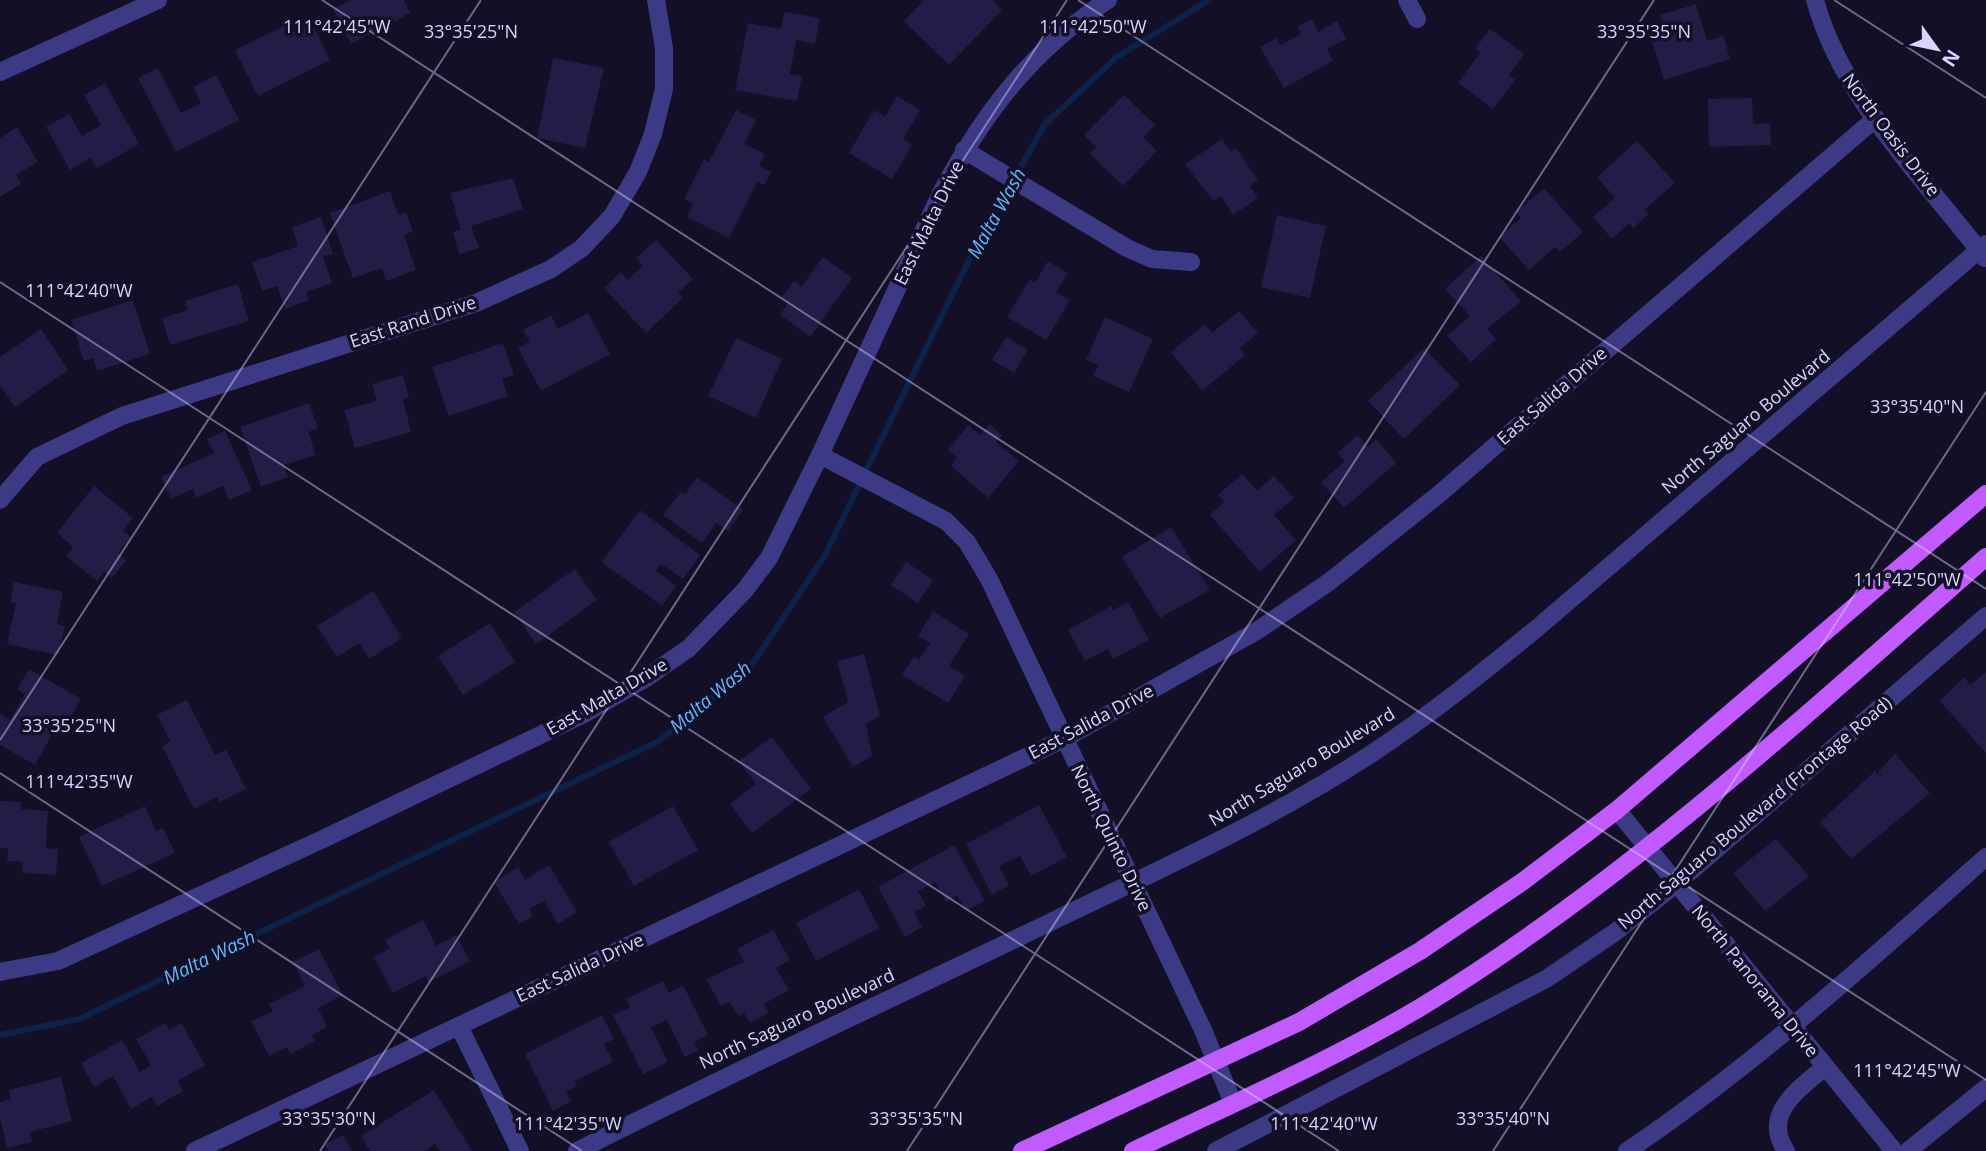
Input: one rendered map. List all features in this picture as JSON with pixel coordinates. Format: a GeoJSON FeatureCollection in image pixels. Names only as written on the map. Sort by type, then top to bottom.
{"type":"FeatureCollection","features":[{"type":"Feature","properties":{"kind":"main road"},"geometry":{"type":"LineString","coordinates":[[1022,1151],[1299,1022],[1420,951],[1522,882],[1617,810],[1986,494]]}},
{"type":"Feature","properties":{"kind":"main road"},"geometry":{"type":"LineString","coordinates":[[1133,1151],[1320,1062],[1420,1007],[1518,944],[1646,846],[1986,557]]}},
{"type":"Feature","properties":{"kind":"street"},"geometry":{"type":"LineString","coordinates":[[0,72],[158,0]]}},
{"type":"Feature","properties":{"kind":"street","name":"East Rand Drive"},"geometry":{"type":"LineString","coordinates":[[0,500],[37,457],[122,416],[476,303],[551,269],[582,248],[612,216],[638,172],[653,134],[664,89],[664,48],[656,0]]}},
{"type":"Feature","properties":{"kind":"street","name":"East Malta Drive"},"geometry":{"type":"LineString","coordinates":[[0,972],[58,961],[85,949],[584,714],[646,678],[689,648],[746,590],[769,558],[820,455],[920,237],[964,150],[1007,88],[1043,49],[1108,0]]}},
{"type":"Feature","properties":{"kind":"street"},"geometry":{"type":"LineString","coordinates":[[1406,0],[1417,19]]}},
{"type":"Feature","properties":{"kind":"street","name":"North Oasis Drive"},"geometry":{"type":"LineString","coordinates":[[1815,0],[1841,66],[1876,118],[1984,251]]}},
{"type":"Feature","properties":{"kind":"street","name":"East Salida Drive"},"geometry":{"type":"LineString","coordinates":[[195,1151],[1064,739],[1255,632],[1329,582],[1438,495],[1876,118]]}},
{"type":"Feature","properties":{"kind":"street"},"geometry":{"type":"LineString","coordinates":[[964,150],[1127,248],[1152,260],[1191,262]]}},
{"type":"Feature","properties":{"kind":"street","name":"North Saguaro Boulevard"},"geometry":{"type":"LineString","coordinates":[[577,1151],[717,1080],[1134,883],[1280,808],[1373,753],[1463,688],[1536,629],[1984,251]]}},
{"type":"Feature","properties":{"kind":"street","name":"North Quinto Drive"},"geometry":{"type":"LineString","coordinates":[[820,455],[946,521],[967,542],[989,579],[1134,883],[1233,1103]]}},
{"type":"Feature","properties":{"kind":"street","name":"North Saguaro Boulevard (Frontage Road)"},"geometry":{"type":"LineString","coordinates":[[1216,1151],[1426,1044],[1546,979],[1676,884],[1986,616]]}},
{"type":"Feature","properties":{"kind":"street","name":"North Panorama Drive"},"geometry":{"type":"LineString","coordinates":[[1617,810],[1894,1151]]}},
{"type":"Feature","properties":{"kind":"street"},"geometry":{"type":"LineString","coordinates":[[1627,1151],[1703,1100],[1793,1028],[1986,857]]}},
{"type":"Feature","properties":{"kind":"street"},"geometry":{"type":"LineString","coordinates":[[459,1026],[520,1151]]}},
{"type":"Feature","properties":{"kind":"street"},"geometry":{"type":"LineString","coordinates":[[1786,1151],[1777,1135],[1781,1110],[1786,1100],[1825,1067]]}},
{"type":"Feature","properties":{"kind":"street"},"geometry":{"type":"LineString","coordinates":[[1908,1151],[1986,1087]]}},
{"type":"Feature","properties":{"kind":"building"},"geometry":{"type":"Polygon","coordinates":[[[351,0],[404,0],[410,13],[351,44],[333,9],[351,0]]]}},
{"type":"Feature","properties":{"kind":"building"},"geometry":{"type":"Polygon","coordinates":[[[924,0],[992,0],[1002,10],[949,65],[904,21],[924,0]]]}},
{"type":"Feature","properties":{"kind":"building"},"geometry":{"type":"Polygon","coordinates":[[[1696,4],[1707,41],[1723,36],[1730,59],[1664,80],[1652,41],[1667,36],[1660,15],[1696,4]]]}},
{"type":"Feature","properties":{"kind":"building"},"geometry":{"type":"Polygon","coordinates":[[[784,12],[820,18],[815,44],[796,40],[790,74],[802,76],[797,101],[735,90],[748,23],[781,29],[784,12]]]}},
{"type":"Feature","properties":{"kind":"building"},"geometry":{"type":"Polygon","coordinates":[[[1312,19],[1318,32],[1337,21],[1346,39],[1327,49],[1333,61],[1284,88],[1260,47],[1277,38],[1281,45],[1301,34],[1297,27],[1312,19]]]}},
{"type":"Feature","properties":{"kind":"building"},"geometry":{"type":"Polygon","coordinates":[[[312,23],[330,60],[258,96],[235,50],[288,24],[293,32],[312,23]]]}},
{"type":"Feature","properties":{"kind":"building"},"geometry":{"type":"Polygon","coordinates":[[[1490,29],[1524,54],[1509,75],[1515,80],[1493,109],[1458,83],[1480,53],[1475,49],[1490,29]]]}},
{"type":"Feature","properties":{"kind":"building"},"geometry":{"type":"Polygon","coordinates":[[[553,58],[604,68],[585,148],[537,138],[553,58]]]}},
{"type":"Feature","properties":{"kind":"building"},"geometry":{"type":"Polygon","coordinates":[[[158,68],[181,113],[201,103],[193,87],[216,75],[239,120],[176,152],[138,78],[158,68]]]}},
{"type":"Feature","properties":{"kind":"building"},"geometry":{"type":"Polygon","coordinates":[[[105,83],[139,144],[97,168],[91,158],[70,170],[46,127],[69,114],[82,136],[101,125],[84,95],[105,83]]]}},
{"type":"Feature","properties":{"kind":"building"},"geometry":{"type":"Polygon","coordinates":[[[1124,95],[1155,125],[1143,137],[1157,151],[1123,186],[1090,154],[1096,147],[1084,135],[1124,95]]]}},
{"type":"Feature","properties":{"kind":"building"},"geometry":{"type":"Polygon","coordinates":[[[897,96],[920,110],[903,139],[912,145],[892,179],[849,153],[874,110],[885,117],[897,96]]]}},
{"type":"Feature","properties":{"kind":"building"},"geometry":{"type":"Polygon","coordinates":[[[1752,98],[1753,124],[1770,123],[1771,145],[1709,147],[1708,99],[1752,98]]]}},
{"type":"Feature","properties":{"kind":"building"},"geometry":{"type":"Polygon","coordinates":[[[736,110],[756,120],[744,144],[765,154],[759,166],[771,172],[764,185],[757,182],[729,238],[687,217],[693,204],[684,199],[704,159],[709,162],[736,110]]]}},
{"type":"Feature","properties":{"kind":"building"},"geometry":{"type":"Polygon","coordinates":[[[17,127],[38,162],[16,175],[21,184],[0,197],[0,138],[17,127]]]}},
{"type":"Feature","properties":{"kind":"building"},"geometry":{"type":"Polygon","coordinates":[[[1222,139],[1231,152],[1236,148],[1258,180],[1250,186],[1258,198],[1233,215],[1221,196],[1213,201],[1185,164],[1222,139]]]}},
{"type":"Feature","properties":{"kind":"building"},"geometry":{"type":"Polygon","coordinates":[[[1637,141],[1675,183],[1645,209],[1649,214],[1633,228],[1629,223],[1612,239],[1593,217],[1615,198],[1597,177],[1637,141]]]}},
{"type":"Feature","properties":{"kind":"building"},"geometry":{"type":"Polygon","coordinates":[[[513,178],[523,209],[471,226],[479,248],[459,254],[453,232],[461,230],[450,193],[513,178]]]}},
{"type":"Feature","properties":{"kind":"building"},"geometry":{"type":"Polygon","coordinates":[[[1544,188],[1583,232],[1560,252],[1555,247],[1529,270],[1499,237],[1521,218],[1516,212],[1544,188]]]}},
{"type":"Feature","properties":{"kind":"building"},"geometry":{"type":"Polygon","coordinates":[[[390,191],[398,215],[406,212],[413,231],[404,235],[416,270],[386,281],[382,268],[353,278],[330,213],[390,191]]]}},
{"type":"Feature","properties":{"kind":"building"},"geometry":{"type":"Polygon","coordinates":[[[1277,215],[1326,226],[1310,298],[1261,287],[1277,215]]]}},
{"type":"Feature","properties":{"kind":"building"},"geometry":{"type":"Polygon","coordinates":[[[321,217],[333,254],[323,257],[332,283],[306,292],[309,300],[285,309],[277,286],[262,291],[252,262],[298,246],[292,227],[321,217]]]}},
{"type":"Feature","properties":{"kind":"building"},"geometry":{"type":"Polygon","coordinates":[[[656,240],[693,279],[678,293],[683,298],[646,333],[604,288],[621,272],[628,280],[643,265],[636,258],[656,240]]]}},
{"type":"Feature","properties":{"kind":"building"},"geometry":{"type":"Polygon","coordinates":[[[1481,256],[1521,301],[1487,329],[1496,339],[1471,362],[1447,336],[1470,316],[1445,289],[1481,256]]]}},
{"type":"Feature","properties":{"kind":"building"},"geometry":{"type":"Polygon","coordinates":[[[823,257],[852,278],[810,337],[780,315],[788,303],[781,298],[794,281],[802,286],[823,257]]]}},
{"type":"Feature","properties":{"kind":"building"},"geometry":{"type":"Polygon","coordinates":[[[1048,261],[1068,273],[1056,292],[1070,300],[1046,340],[1007,317],[1030,279],[1035,283],[1048,261]]]}},
{"type":"Feature","properties":{"kind":"building"},"geometry":{"type":"Polygon","coordinates":[[[238,284],[249,321],[170,345],[162,318],[188,310],[185,301],[238,284]]]}},
{"type":"Feature","properties":{"kind":"building"},"geometry":{"type":"Polygon","coordinates":[[[133,300],[150,354],[97,371],[93,358],[84,361],[71,320],[133,300]]]}},
{"type":"Feature","properties":{"kind":"building"},"geometry":{"type":"Polygon","coordinates":[[[1239,311],[1258,333],[1240,348],[1245,355],[1202,391],[1171,352],[1205,324],[1212,333],[1239,311]]]}},
{"type":"Feature","properties":{"kind":"building"},"geometry":{"type":"Polygon","coordinates":[[[588,313],[610,354],[541,391],[518,348],[530,342],[523,330],[551,315],[558,329],[588,313]]]}},
{"type":"Feature","properties":{"kind":"building"},"geometry":{"type":"Polygon","coordinates":[[[1105,317],[1153,339],[1129,392],[1093,376],[1098,365],[1086,360],[1105,317]]]}},
{"type":"Feature","properties":{"kind":"building"},"geometry":{"type":"Polygon","coordinates":[[[41,329],[68,370],[15,407],[0,386],[0,357],[41,329]]]}},
{"type":"Feature","properties":{"kind":"building"},"geometry":{"type":"Polygon","coordinates":[[[1006,337],[1028,350],[1014,373],[992,360],[1006,337]]]}},
{"type":"Feature","properties":{"kind":"building"},"geometry":{"type":"Polygon","coordinates":[[[736,338],[782,359],[756,418],[708,396],[736,338]]]}},
{"type":"Feature","properties":{"kind":"building"},"geometry":{"type":"Polygon","coordinates":[[[503,343],[514,375],[502,379],[508,396],[449,416],[432,367],[503,343]]]}},
{"type":"Feature","properties":{"kind":"building"},"geometry":{"type":"Polygon","coordinates":[[[1424,348],[1460,385],[1404,439],[1368,401],[1424,348]]]}},
{"type":"Feature","properties":{"kind":"building"},"geometry":{"type":"Polygon","coordinates":[[[403,375],[409,398],[403,400],[411,432],[355,448],[344,410],[377,401],[372,384],[403,375]]]}},
{"type":"Feature","properties":{"kind":"building"},"geometry":{"type":"Polygon","coordinates":[[[309,403],[318,429],[308,432],[316,455],[284,465],[288,477],[261,487],[240,427],[309,403]]]}},
{"type":"Feature","properties":{"kind":"building"},"geometry":{"type":"Polygon","coordinates":[[[989,424],[1002,435],[996,442],[1019,461],[988,498],[951,466],[957,458],[948,450],[968,425],[980,435],[989,424]]]}},
{"type":"Feature","properties":{"kind":"building"},"geometry":{"type":"Polygon","coordinates":[[[225,431],[252,490],[229,500],[223,486],[196,498],[193,489],[171,499],[161,477],[214,453],[207,439],[225,431]]]}},
{"type":"Feature","properties":{"kind":"building"},"geometry":{"type":"Polygon","coordinates":[[[1357,435],[1368,447],[1376,439],[1396,463],[1344,508],[1321,482],[1345,461],[1338,453],[1357,435]]]}},
{"type":"Feature","properties":{"kind":"building"},"geometry":{"type":"Polygon","coordinates":[[[1242,474],[1257,490],[1274,476],[1294,498],[1274,515],[1296,540],[1260,572],[1210,515],[1224,502],[1218,495],[1242,474]]]}},
{"type":"Feature","properties":{"kind":"building"},"geometry":{"type":"Polygon","coordinates":[[[697,477],[743,510],[728,531],[716,523],[702,543],[663,515],[681,492],[685,495],[697,477]]]}},
{"type":"Feature","properties":{"kind":"building"},"geometry":{"type":"Polygon","coordinates":[[[94,486],[133,518],[123,531],[131,537],[118,553],[126,560],[112,578],[104,572],[97,581],[66,556],[73,547],[57,533],[94,486]]]}},
{"type":"Feature","properties":{"kind":"building"},"geometry":{"type":"Polygon","coordinates":[[[640,510],[700,555],[683,579],[661,564],[656,571],[676,586],[662,606],[602,562],[640,510]]]}},
{"type":"Feature","properties":{"kind":"building"},"geometry":{"type":"Polygon","coordinates":[[[1171,527],[1210,590],[1160,618],[1122,557],[1171,527]]]}},
{"type":"Feature","properties":{"kind":"building"},"geometry":{"type":"Polygon","coordinates":[[[906,562],[933,580],[918,603],[891,585],[906,562]]]}},
{"type":"Feature","properties":{"kind":"building"},"geometry":{"type":"Polygon","coordinates":[[[575,569],[597,600],[536,644],[514,612],[575,569]]]}},
{"type":"Feature","properties":{"kind":"building"},"geometry":{"type":"Polygon","coordinates":[[[14,582],[63,592],[57,624],[65,626],[58,655],[7,644],[16,603],[10,602],[14,582]]]}},
{"type":"Feature","properties":{"kind":"building"},"geometry":{"type":"Polygon","coordinates":[[[373,591],[402,638],[369,659],[359,643],[337,657],[317,626],[373,591]]]}},
{"type":"Feature","properties":{"kind":"building"},"geometry":{"type":"Polygon","coordinates":[[[1128,602],[1149,640],[1113,659],[1108,649],[1085,661],[1068,630],[1111,606],[1113,610],[1128,602]]]}},
{"type":"Feature","properties":{"kind":"building"},"geometry":{"type":"Polygon","coordinates":[[[933,611],[969,634],[949,666],[965,676],[948,703],[902,675],[914,657],[919,660],[930,643],[918,636],[933,611]]]}},
{"type":"Feature","properties":{"kind":"building"},"geometry":{"type":"Polygon","coordinates":[[[490,623],[515,662],[463,695],[438,656],[490,623]]]}},
{"type":"Feature","properties":{"kind":"building"},"geometry":{"type":"Polygon","coordinates":[[[864,654],[880,716],[866,724],[872,756],[853,767],[823,717],[848,702],[837,661],[864,654]]]}},
{"type":"Feature","properties":{"kind":"building"},"geometry":{"type":"Polygon","coordinates":[[[29,669],[81,699],[69,720],[62,716],[35,765],[0,745],[0,714],[10,720],[25,694],[17,689],[29,669]]]}},
{"type":"Feature","properties":{"kind":"building"},"geometry":{"type":"Polygon","coordinates":[[[1986,672],[1986,753],[1940,701],[1964,677],[1970,685],[1986,672]]]}},
{"type":"Feature","properties":{"kind":"building"},"geometry":{"type":"Polygon","coordinates":[[[187,700],[215,755],[226,750],[246,789],[220,802],[217,797],[194,809],[162,746],[170,741],[157,715],[187,700]]]}},
{"type":"Feature","properties":{"kind":"building"},"geometry":{"type":"Polygon","coordinates":[[[772,737],[811,789],[752,833],[730,804],[756,784],[739,761],[772,737]]]}},
{"type":"Feature","properties":{"kind":"building"},"geometry":{"type":"Polygon","coordinates":[[[1895,754],[1930,793],[1851,859],[1820,822],[1875,771],[1885,780],[1878,772],[1895,754]]]}},
{"type":"Feature","properties":{"kind":"building"},"geometry":{"type":"Polygon","coordinates":[[[0,801],[21,802],[21,809],[48,811],[46,848],[58,849],[56,875],[22,873],[23,862],[7,861],[8,848],[0,848],[0,801]]]}},
{"type":"Feature","properties":{"kind":"building"},"geometry":{"type":"Polygon","coordinates":[[[1039,805],[1067,857],[1031,876],[1020,856],[999,866],[1009,885],[992,895],[966,844],[1039,805]]]}},
{"type":"Feature","properties":{"kind":"building"},"geometry":{"type":"Polygon","coordinates":[[[145,806],[156,831],[163,828],[175,853],[102,886],[79,837],[145,806]]]}},
{"type":"Feature","properties":{"kind":"building"},"geometry":{"type":"Polygon","coordinates":[[[673,806],[698,850],[634,886],[609,842],[673,806]]]}},
{"type":"Feature","properties":{"kind":"building"},"geometry":{"type":"Polygon","coordinates":[[[1776,839],[1809,876],[1765,911],[1733,873],[1776,839]]]}},
{"type":"Feature","properties":{"kind":"building"},"geometry":{"type":"Polygon","coordinates":[[[954,845],[985,901],[966,911],[957,895],[946,902],[935,882],[918,891],[926,906],[914,912],[922,927],[905,937],[878,887],[954,845]]]}},
{"type":"Feature","properties":{"kind":"building"},"geometry":{"type":"Polygon","coordinates":[[[549,865],[577,912],[558,924],[544,901],[529,909],[533,916],[519,924],[494,882],[518,867],[525,880],[549,865]]]}},
{"type":"Feature","properties":{"kind":"building"},"geometry":{"type":"Polygon","coordinates":[[[859,889],[879,928],[816,961],[796,923],[859,889]]]}},
{"type":"Feature","properties":{"kind":"building"},"geometry":{"type":"Polygon","coordinates":[[[423,920],[436,946],[456,935],[470,961],[429,982],[426,976],[393,993],[374,957],[390,948],[385,940],[423,920]]]}},
{"type":"Feature","properties":{"kind":"building"},"geometry":{"type":"Polygon","coordinates":[[[773,930],[790,960],[776,968],[789,990],[764,1004],[769,1013],[750,1023],[744,1013],[738,1016],[730,1002],[721,1006],[706,979],[744,962],[737,949],[773,930]]]}},
{"type":"Feature","properties":{"kind":"building"},"geometry":{"type":"Polygon","coordinates":[[[319,949],[343,995],[318,1008],[327,1027],[312,1035],[315,1041],[291,1054],[287,1047],[269,1056],[251,1021],[273,1011],[269,1004],[305,986],[293,962],[319,949]]]}},
{"type":"Feature","properties":{"kind":"building"},"geometry":{"type":"Polygon","coordinates":[[[663,981],[669,993],[683,985],[708,1035],[694,1042],[698,1050],[685,1057],[667,1020],[651,1027],[668,1062],[643,1074],[613,1015],[630,1007],[626,999],[663,981]]]}},
{"type":"Feature","properties":{"kind":"building"},"geometry":{"type":"Polygon","coordinates":[[[602,1015],[614,1039],[604,1044],[613,1062],[575,1081],[577,1086],[566,1092],[571,1101],[553,1111],[525,1054],[602,1015]]]}},
{"type":"Feature","properties":{"kind":"building"},"geometry":{"type":"Polygon","coordinates":[[[165,1023],[169,1030],[181,1023],[205,1065],[178,1081],[183,1091],[157,1106],[152,1097],[131,1109],[113,1076],[94,1087],[81,1063],[122,1040],[140,1072],[151,1065],[136,1039],[165,1023]]]}},
{"type":"Feature","properties":{"kind":"building"},"geometry":{"type":"Polygon","coordinates":[[[61,1077],[72,1121],[30,1132],[32,1142],[7,1148],[0,1118],[0,1102],[11,1099],[9,1090],[61,1077]]]}},
{"type":"Feature","properties":{"kind":"building"},"geometry":{"type":"Polygon","coordinates":[[[434,1090],[472,1151],[440,1151],[435,1144],[425,1151],[370,1151],[361,1136],[434,1090]]]}},
{"type":"Feature","properties":{"kind":"building"},"geometry":{"type":"Polygon","coordinates":[[[343,1135],[352,1151],[328,1151],[325,1144],[343,1135]]]}},
{"type":"Feature","properties":{"kind":"waterway","name":"Malta Wash"},"geometry":{"type":"LineString","coordinates":[[0,1035],[79,1019],[659,741],[749,669],[824,557],[971,256],[1045,124],[1117,57],[1209,0]]}}]}
